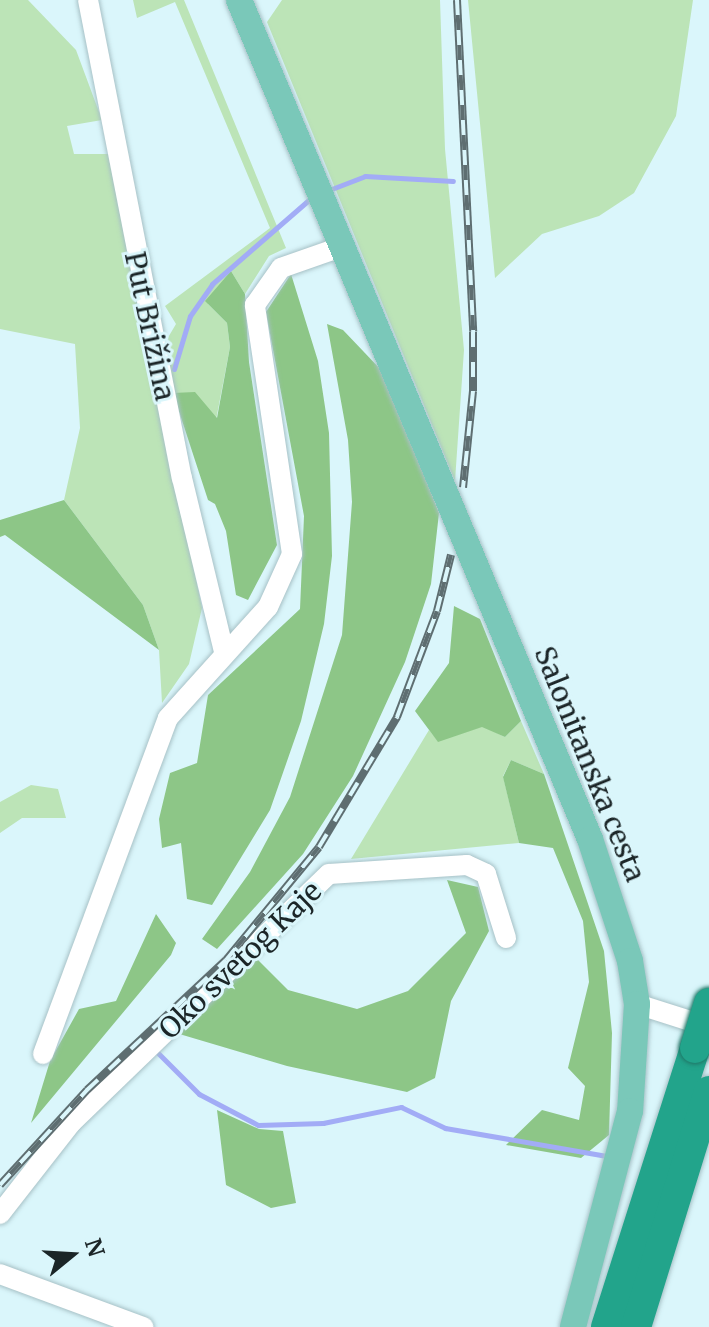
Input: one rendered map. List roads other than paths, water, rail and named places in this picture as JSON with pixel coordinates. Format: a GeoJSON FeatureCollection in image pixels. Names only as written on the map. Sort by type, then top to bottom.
{"type":"FeatureCollection","features":[{"type":"Feature","properties":{"kind":"highway"},"geometry":{"type":"LineString","coordinates":[[606,1327],[702,1038],[709,1003]]}},
{"type":"Feature","properties":{"kind":"highway"},"geometry":{"type":"LineString","coordinates":[[636,1327],[709,1091]]}},
{"type":"Feature","properties":{"kind":"main road","name":"Salonitanska cesta"},"geometry":{"type":"LineString","coordinates":[[239,0],[590,839],[630,961],[637,1004],[624,1142],[573,1327]]}},
{"type":"Feature","properties":{"kind":"street","name":"Put Brižina"},"geometry":{"type":"LineString","coordinates":[[88,0],[170,420],[224,651]]}},
{"type":"Feature","properties":{"kind":"street"},"geometry":{"type":"LineString","coordinates":[[43,1054],[168,718],[224,651],[268,607],[292,554],[255,305],[281,268],[341,247]]}},
{"type":"Feature","properties":{"kind":"street","name":"Oko svetog Kaje"},"geometry":{"type":"LineString","coordinates":[[0,1214],[72,1122],[329,874],[467,865],[486,874],[506,938]]}},
{"type":"Feature","properties":{"kind":"street"},"geometry":{"type":"LineString","coordinates":[[637,1004],[702,1038]]}},
{"type":"Feature","properties":{"kind":"street"},"geometry":{"type":"LineString","coordinates":[[0,1274],[143,1327]]}},
{"type":"Feature","properties":{"kind":"waterway"},"geometry":{"type":"LineString","coordinates":[[329,190],[365,176],[453,181]]}},
{"type":"Feature","properties":{"kind":"waterway"},"geometry":{"type":"LineString","coordinates":[[174,369],[190,316],[212,284],[312,197]]}},
{"type":"Feature","properties":{"kind":"waterway"},"geometry":{"type":"LineString","coordinates":[[158,1053],[199,1094],[258,1125],[323,1123],[401,1107],[445,1128],[607,1156]]}},
{"type":"Feature","properties":{"kind":"railway"},"geometry":{"type":"LineString","coordinates":[[457,0],[473,332],[473,391],[463,487]]}},
{"type":"Feature","properties":{"kind":"railway"},"geometry":{"type":"LineString","coordinates":[[0,1185],[87,1090],[226,960],[319,847],[397,717],[437,611],[451,555]]}}]}
